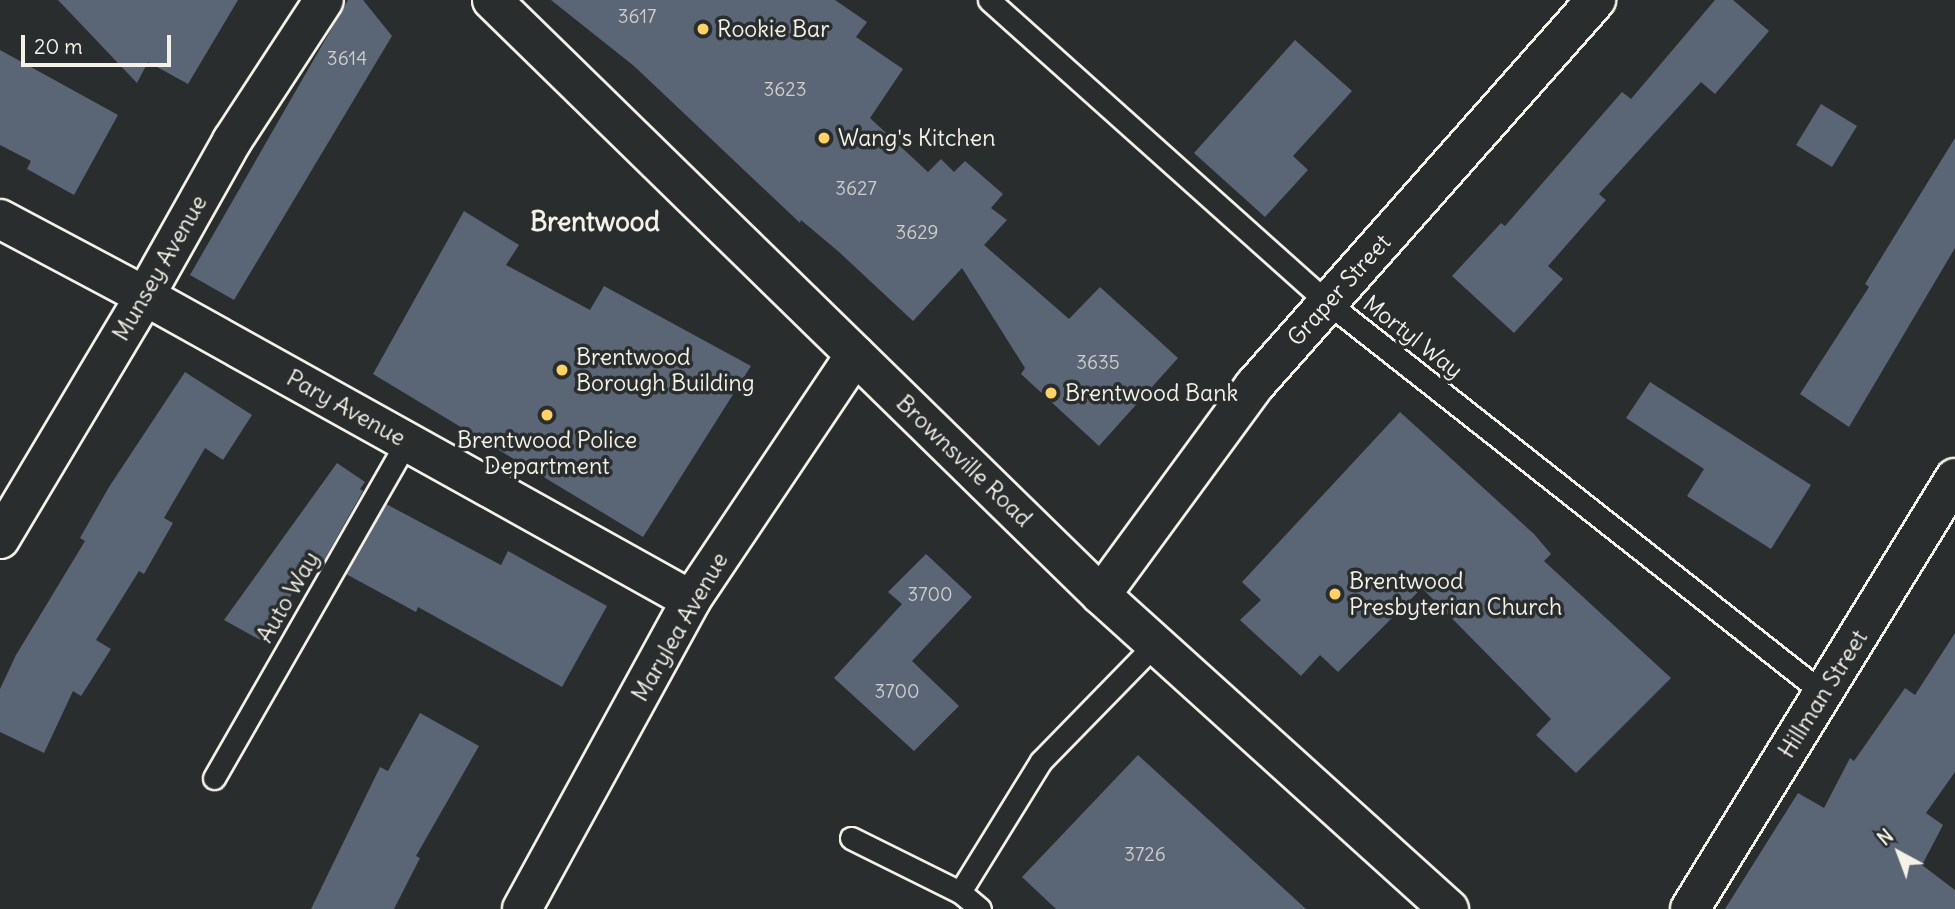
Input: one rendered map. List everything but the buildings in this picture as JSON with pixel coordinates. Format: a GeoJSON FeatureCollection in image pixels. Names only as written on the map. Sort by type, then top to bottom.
{"type":"FeatureCollection","features":[{"type":"Feature","properties":{"kind":"street","name":"Munsey Avenue"},"geometry":{"type":"LineString","coordinates":[[0,539],[145,296],[232,141],[324,0]]}},
{"type":"Feature","properties":{"kind":"street","name":"Brownsville Road"},"geometry":{"type":"LineString","coordinates":[[492,0],[1101,595],[1449,909]]}},
{"type":"Feature","properties":{"kind":"street","name":"Graper Street"},"geometry":{"type":"LineString","coordinates":[[1101,595],[1254,386],[1596,0]]}},
{"type":"Feature","properties":{"kind":"street","name":"Pary Avenue"},"geometry":{"type":"LineString","coordinates":[[0,219],[145,296],[691,600]]}},
{"type":"Feature","properties":{"kind":"street","name":"Marylea Avenue"},"geometry":{"type":"LineString","coordinates":[[522,909],[691,600],[855,355]]}},
{"type":"Feature","properties":{"kind":"street","name":"Hillman Street"},"geometry":{"type":"LineString","coordinates":[[1690,909],[1955,478]]}},
{"type":"Feature","properties":{"kind":"lane","name":"Mortyl Way"},"geometry":{"type":"LineString","coordinates":[[989,0],[1328,303],[1823,694]]}},
{"type":"Feature","properties":{"kind":"lane","name":"Auto Way"},"geometry":{"type":"LineString","coordinates":[[214,778],[407,441]]}},
{"type":"Feature","properties":{"kind":"lane"},"geometry":{"type":"LineString","coordinates":[[960,892],[1041,761],[1155,644]]}},
{"type":"Feature","properties":{"kind":"lane"},"geometry":{"type":"LineString","coordinates":[[851,838],[960,892],[980,909]]}},
{"type":"Feature","properties":{"kind":"place","name":"Rookie Bar"},"geometry":{"type":"Point","coordinates":[703,29]}},
{"type":"Feature","properties":{"kind":"place","name":"Wang's Kitchen"},"geometry":{"type":"Point","coordinates":[824,138]}},
{"type":"Feature","properties":{"kind":"place","name":"Brentwood Borough Building"},"geometry":{"type":"Point","coordinates":[562,370]}},
{"type":"Feature","properties":{"kind":"place","name":"Brentwood Bank"},"geometry":{"type":"Point","coordinates":[1051,393]}},
{"type":"Feature","properties":{"kind":"place","name":"Brentwood Police Department"},"geometry":{"type":"Point","coordinates":[547,415]}},
{"type":"Feature","properties":{"kind":"place","name":"Brentwood Presbyterian Church"},"geometry":{"type":"Point","coordinates":[1335,594]}},
{"type":"Feature","properties":{"kind":"district","name":"Brentwood"},"geometry":{"type":"Point","coordinates":[595,222]}}]}
